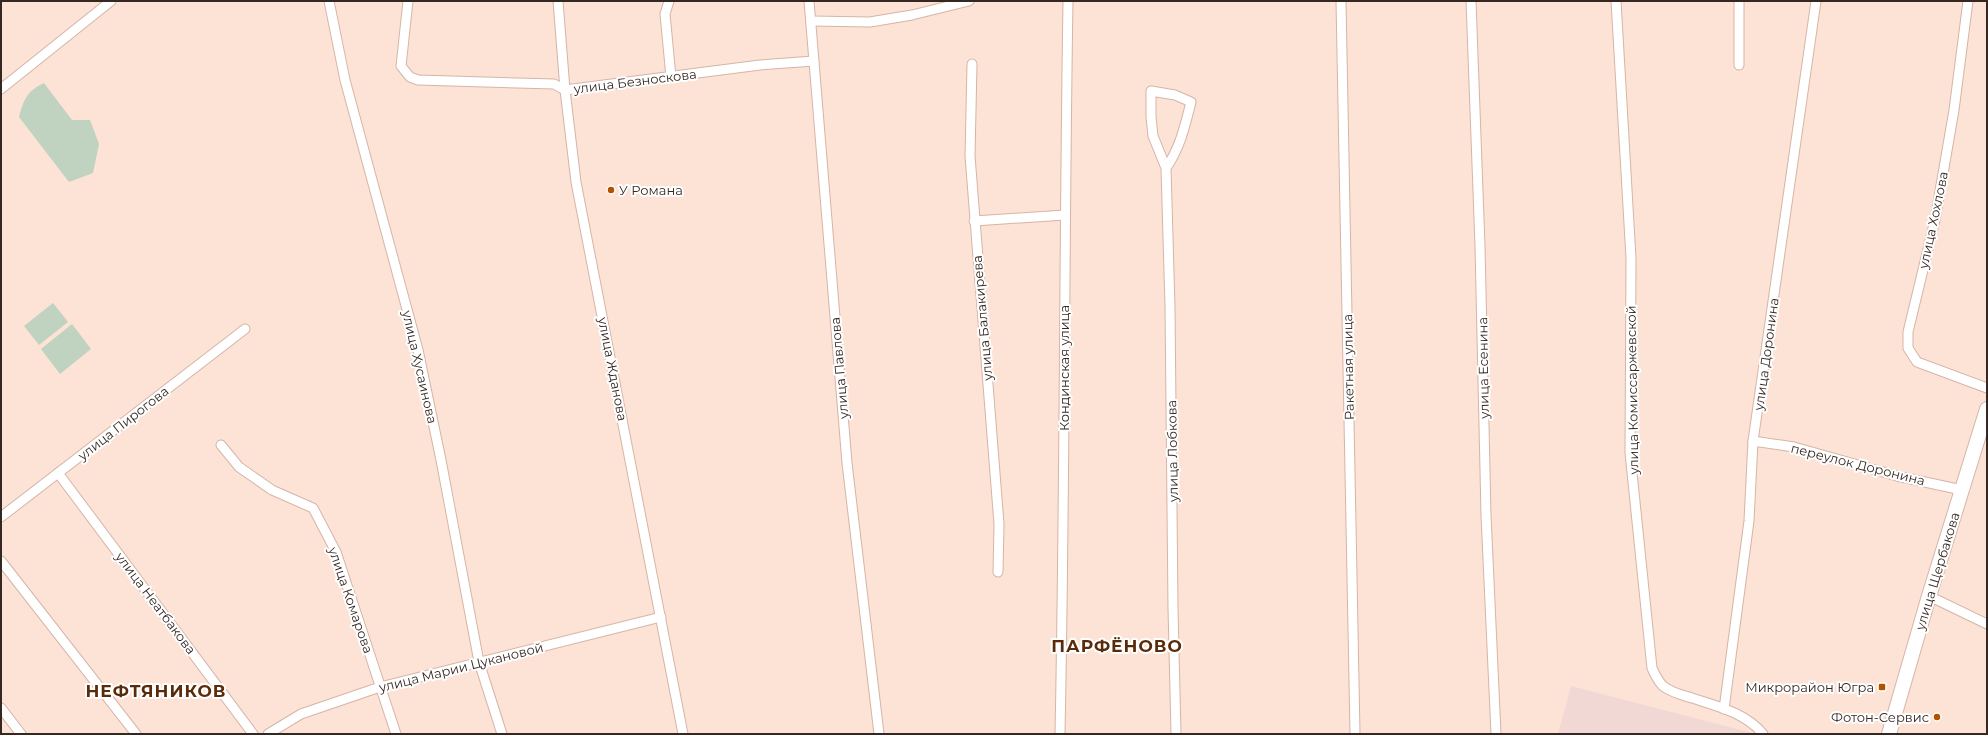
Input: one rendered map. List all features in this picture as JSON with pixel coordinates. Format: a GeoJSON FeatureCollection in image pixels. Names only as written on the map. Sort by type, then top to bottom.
{"type":"FeatureCollection","features":[{"type":"Feature","properties":{"kind":"main road","name":"улица Щербакова"},"geometry":{"type":"LineString","coordinates":[[1890,734],[1929,596],[1987,408]]}},
{"type":"Feature","properties":{"kind":"street"},"geometry":{"type":"LineString","coordinates":[[1,89],[110,1]]}},
{"type":"Feature","properties":{"kind":"street","name":"улица Хусаинова"},"geometry":{"type":"LineString","coordinates":[[329,1],[344,80],[418,350],[441,460],[479,662],[502,734]]}},
{"type":"Feature","properties":{"kind":"street","name":"улица Безноскова"},"geometry":{"type":"LineString","coordinates":[[408,1],[401,66],[410,77],[418,80],[554,84],[565,90],[760,65],[814,61]]}},
{"type":"Feature","properties":{"kind":"street","name":"улица Жданова"},"geometry":{"type":"LineString","coordinates":[[558,1],[565,90],[576,182],[683,734]]}},
{"type":"Feature","properties":{"kind":"street"},"geometry":{"type":"LineString","coordinates":[[669,1],[665,14],[671,77]]}},
{"type":"Feature","properties":{"kind":"street","name":"улица Павлова"},"geometry":{"type":"LineString","coordinates":[[809,1],[847,463],[879,734]]}},
{"type":"Feature","properties":{"kind":"street"},"geometry":{"type":"LineString","coordinates":[[811,21],[870,22],[969,1]]}},
{"type":"Feature","properties":{"kind":"street","name":"Кондинская улица"},"geometry":{"type":"LineString","coordinates":[[1060,734],[1064,522],[1065,215],[1068,1]]}},
{"type":"Feature","properties":{"kind":"street","name":"Ракетная улица"},"geometry":{"type":"LineString","coordinates":[[1341,1],[1355,734]]}},
{"type":"Feature","properties":{"kind":"street","name":"улица Есенина"},"geometry":{"type":"LineString","coordinates":[[1471,1],[1480,246],[1486,515],[1496,734]]}},
{"type":"Feature","properties":{"kind":"street","name":"улица Комиссаржевской"},"geometry":{"type":"LineString","coordinates":[[1616,1],[1631,258],[1630,453],[1652,668],[1656,678],[1663,686],[1673,692],[1724,709],[1754,723],[1763,734]]}},
{"type":"Feature","properties":{"kind":"street"},"geometry":{"type":"LineString","coordinates":[[1739,1],[1739,64]]}},
{"type":"Feature","properties":{"kind":"street","name":"улица Доронина"},"geometry":{"type":"LineString","coordinates":[[1724,709],[1750,521],[1753,441],[1816,1]]}},
{"type":"Feature","properties":{"kind":"street","name":"улица Хохлова"},"geometry":{"type":"LineString","coordinates":[[1968,1],[1954,110],[1935,220],[1908,332],[1908,348],[1916,362],[1987,388]]}},
{"type":"Feature","properties":{"kind":"street","name":"улица Балакирева"},"geometry":{"type":"LineString","coordinates":[[972,64],[970,156],[999,524],[998,572]]}},
{"type":"Feature","properties":{"kind":"street","name":"улица Лобкова"},"geometry":{"type":"LineString","coordinates":[[1166,168],[1175,156],[1191,102],[1174,95],[1151,92],[1153,136],[1166,168],[1170,307],[1173,608],[1176,734]]}},
{"type":"Feature","properties":{"kind":"street"},"geometry":{"type":"LineString","coordinates":[[974,221],[1065,215]]}},
{"type":"Feature","properties":{"kind":"street","name":"улица Пирогова"},"geometry":{"type":"LineString","coordinates":[[1,517],[245,329]]}},
{"type":"Feature","properties":{"kind":"street","name":"переулок Доронина"},"geometry":{"type":"LineString","coordinates":[[1753,441],[1794,447],[1897,476],[1962,490]]}},
{"type":"Feature","properties":{"kind":"street","name":"улица Комарова"},"geometry":{"type":"LineString","coordinates":[[221,445],[239,467],[272,490],[313,508],[336,552],[396,734]]}},
{"type":"Feature","properties":{"kind":"street","name":"улица Неатбакова"},"geometry":{"type":"LineString","coordinates":[[58,473],[253,734]]}},
{"type":"Feature","properties":{"kind":"street"},"geometry":{"type":"LineString","coordinates":[[1,562],[136,734]]}},
{"type":"Feature","properties":{"kind":"street"},"geometry":{"type":"LineString","coordinates":[[1929,596],[1987,624]]}},
{"type":"Feature","properties":{"kind":"street","name":"улица Марии Цукановой"},"geometry":{"type":"LineString","coordinates":[[268,734],[301,714],[380,687],[661,617]]}},
{"type":"Feature","properties":{"kind":"street"},"geometry":{"type":"LineString","coordinates":[[1,708],[21,734]]}},
{"type":"Feature","properties":{"kind":"shaded area"},"geometry":{"type":"Polygon","coordinates":[[[1571,686],[1756,734],[1558,734],[1571,686]]]}},
{"type":"Feature","properties":{"kind":"green space"},"geometry":{"type":"Polygon","coordinates":[[[44,83],[72,120],[90,120],[99,144],[93,173],[69,182],[19,117],[27,96],[34,89],[44,83]]]}},
{"type":"Feature","properties":{"kind":"green space"},"geometry":{"type":"Polygon","coordinates":[[[53,303],[68,322],[39,345],[24,326],[53,303]]]}},
{"type":"Feature","properties":{"kind":"green space"},"geometry":{"type":"Polygon","coordinates":[[[72,324],[91,349],[60,374],[41,349],[72,324]]]}},
{"type":"Feature","properties":{"kind":"place","name":"У Романа"},"geometry":{"type":"Point","coordinates":[611,190]}},
{"type":"Feature","properties":{"kind":"place","name":"Микрорайон Югра"},"geometry":{"type":"Point","coordinates":[1882,687]}},
{"type":"Feature","properties":{"kind":"place","name":"Фотон-Сервис"},"geometry":{"type":"Point","coordinates":[1937,717]}},
{"type":"Feature","properties":{"kind":"district","name":"ПАРФЁНОВО"},"geometry":{"type":"Point","coordinates":[1117,646]}},
{"type":"Feature","properties":{"kind":"district","name":"НЕФТЯНИКОВ"},"geometry":{"type":"Point","coordinates":[156,691]}}]}
